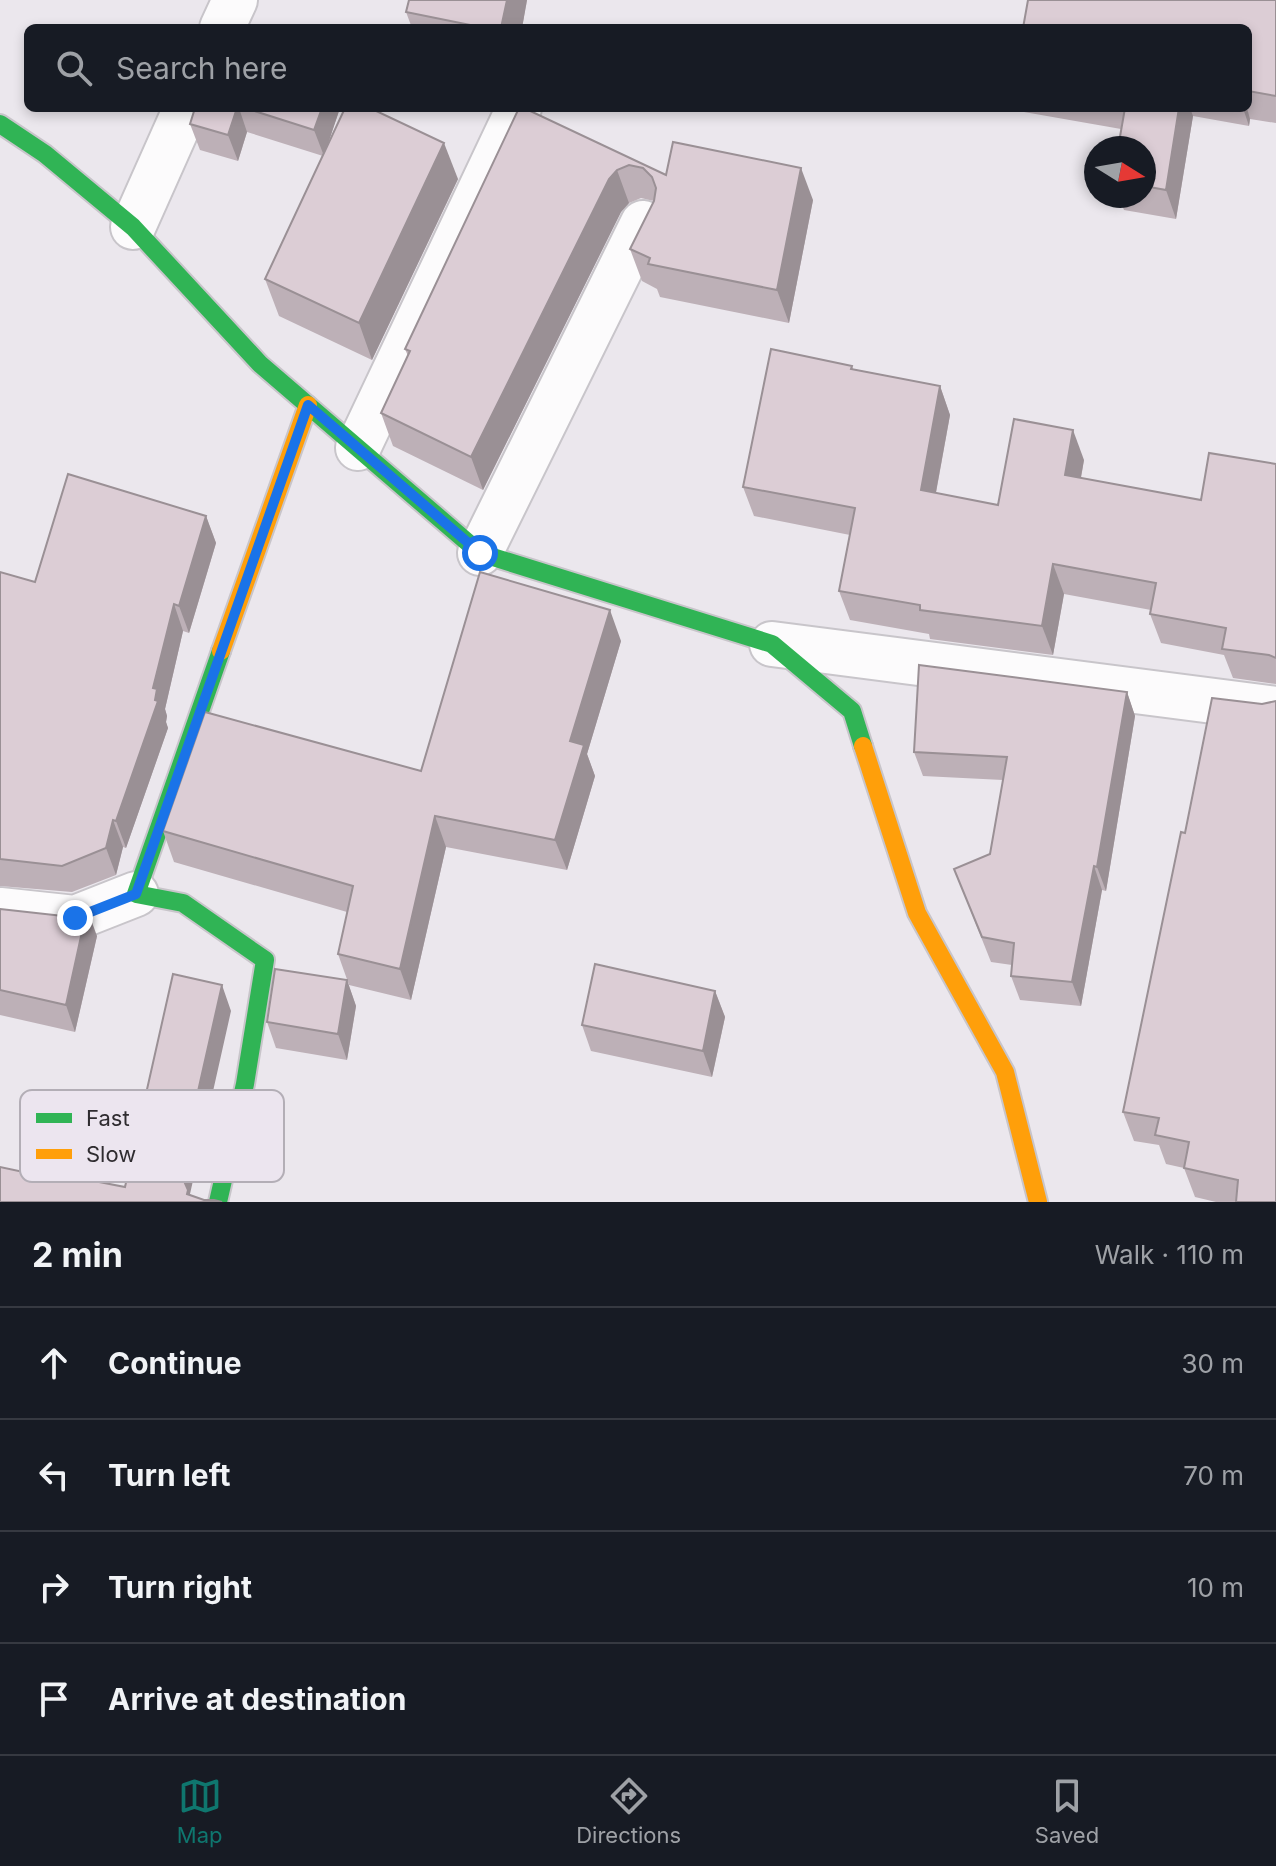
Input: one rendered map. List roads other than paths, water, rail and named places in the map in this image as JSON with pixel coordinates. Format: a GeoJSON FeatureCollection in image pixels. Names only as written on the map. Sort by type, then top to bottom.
{"type":"FeatureCollection","features":[{"type":"Feature","properties":{"kind":"street"},"geometry":{"type":"LineString","coordinates":[[224,24],[235,0]]}},
{"type":"Feature","properties":{"kind":"street"},"geometry":{"type":"LineString","coordinates":[[133,227],[184,112]]}},
{"type":"Feature","properties":{"kind":"street"},"geometry":{"type":"LineString","coordinates":[[358,448],[517,112]]}},
{"type":"Feature","properties":{"kind":"street"},"geometry":{"type":"LineString","coordinates":[[0,124],[45,154],[133,227],[260,364],[480,553],[772,644],[1276,709]]}},
{"type":"Feature","properties":{"kind":"street"},"geometry":{"type":"LineString","coordinates":[[480,553],[643,223]]}},
{"type":"Feature","properties":{"kind":"street"},"geometry":{"type":"LineString","coordinates":[[136,894],[308,405]]}},
{"type":"Feature","properties":{"kind":"street"},"geometry":{"type":"LineString","coordinates":[[772,644],[852,711],[917,913],[1005,1072],[1038,1202]]}},
{"type":"Feature","properties":{"kind":"street"},"geometry":{"type":"LineString","coordinates":[[0,910],[75,918],[136,894],[183,903],[265,960],[244,1090]]}},
{"type":"Feature","properties":{"kind":"street"},"geometry":{"type":"LineString","coordinates":[[218,1202],[223,1182]]}}]}
